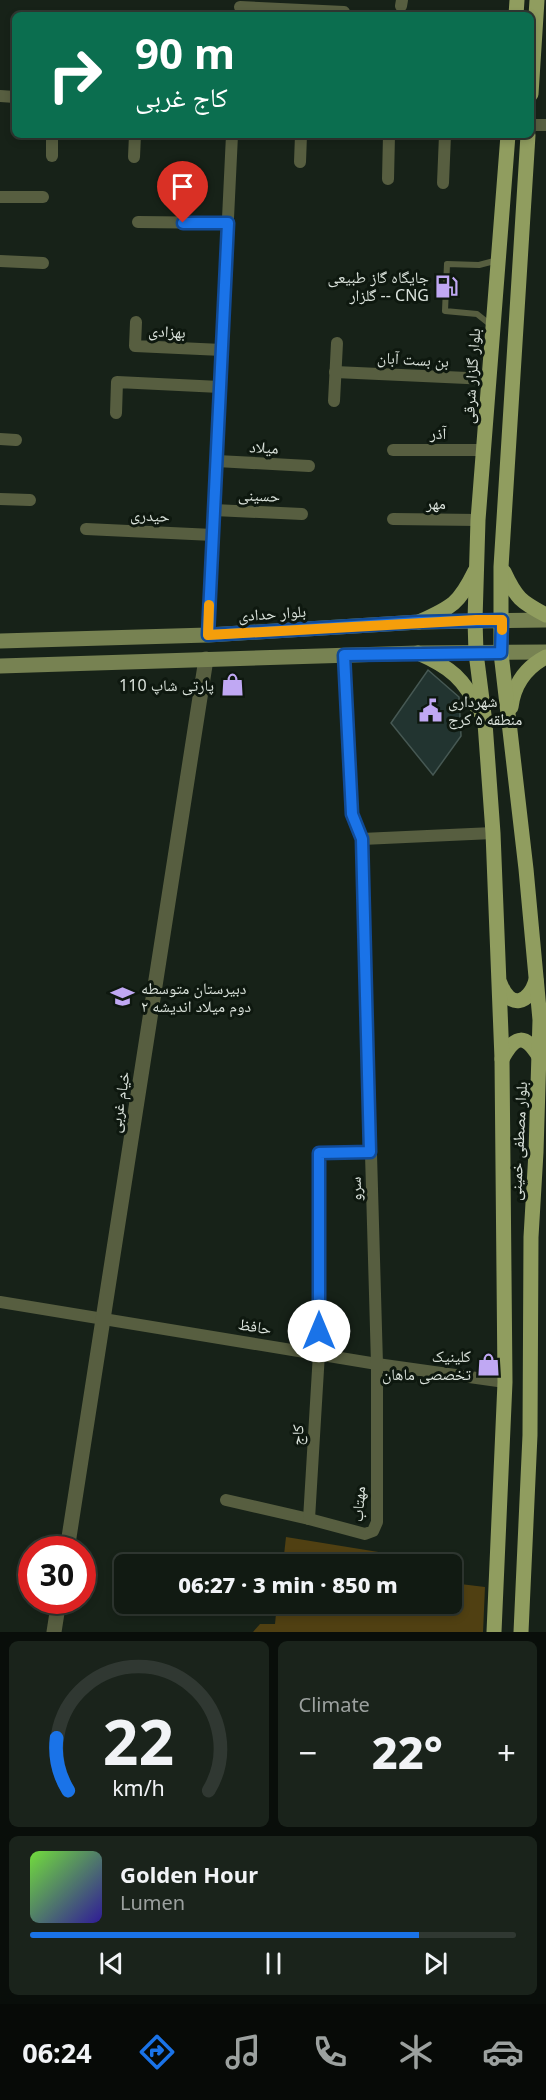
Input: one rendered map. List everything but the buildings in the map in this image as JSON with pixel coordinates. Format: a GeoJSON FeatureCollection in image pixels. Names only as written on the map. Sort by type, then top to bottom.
{"type":"FeatureCollection","features":[{"type":"Feature","properties":{"kind":"main road"},"geometry":{"type":"LineString","coordinates":[[534,47],[537,0]]}},
{"type":"Feature","properties":{"kind":"main road","name":"بلوار گلزار شرقی"},"geometry":{"type":"LineString","coordinates":[[476,653],[478,520],[508,138]]}},
{"type":"Feature","properties":{"kind":"main road"},"geometry":{"type":"LineString","coordinates":[[502,620],[501,567],[528,138]]}},
{"type":"Feature","properties":{"kind":"main road"},"geometry":{"type":"LineString","coordinates":[[501,567],[519,600],[546,618]]}},
{"type":"Feature","properties":{"kind":"main road"},"geometry":{"type":"LineString","coordinates":[[419,622],[447,609],[460,598],[477,568]]}},
{"type":"Feature","properties":{"kind":"main road","name":"بلوار حدادی"},"geometry":{"type":"LineString","coordinates":[[0,641],[208,635],[419,622],[546,618]]}},
{"type":"Feature","properties":{"kind":"main road","name":"بلوار مصطفی خمینی"},"geometry":{"type":"LineString","coordinates":[[502,620],[501,653],[540,1020],[541,1151],[531,1237],[530,1435],[521,1632]]}},
{"type":"Feature","properties":{"kind":"main road"},"geometry":{"type":"LineString","coordinates":[[0,666],[418,653],[546,652]]}},
{"type":"Feature","properties":{"kind":"main road"},"geometry":{"type":"LineString","coordinates":[[418,653],[439,662],[463,682],[472,694],[485,723]]}},
{"type":"Feature","properties":{"kind":"main road","name":"بلوار مصطفی خمینی"},"geometry":{"type":"LineString","coordinates":[[476,653],[485,723],[493,833],[502,1059],[505,1382],[494,1632]]}},
{"type":"Feature","properties":{"kind":"main road"},"geometry":{"type":"LineString","coordinates":[[509,722],[512,697],[520,677],[535,663],[546,657]]}},
{"type":"Feature","properties":{"kind":"main road"},"geometry":{"type":"LineString","coordinates":[[499,981],[507,998],[513,1001],[525,998],[534,987],[537,977]]}},
{"type":"Feature","properties":{"kind":"main road"},"geometry":{"type":"LineString","coordinates":[[502,1059],[509,1046],[516,1040],[522,1039],[531,1043],[540,1058]]}},
{"type":"Feature","properties":{"kind":"street"},"geometry":{"type":"LineString","coordinates":[[240,7],[344,12]]}},
{"type":"Feature","properties":{"kind":"street"},"geometry":{"type":"LineString","coordinates":[[52,138],[52,156]]}},
{"type":"Feature","properties":{"kind":"street"},"geometry":{"type":"LineString","coordinates":[[134,157],[135,138]]}},
{"type":"Feature","properties":{"kind":"street"},"geometry":{"type":"LineString","coordinates":[[208,635],[232,138]]}},
{"type":"Feature","properties":{"kind":"street"},"geometry":{"type":"LineString","coordinates":[[300,162],[301,138]]}},
{"type":"Feature","properties":{"kind":"street"},"geometry":{"type":"LineString","coordinates":[[388,178],[389,138]]}},
{"type":"Feature","properties":{"kind":"street"},"geometry":{"type":"LineString","coordinates":[[443,183],[444,138]]}},
{"type":"Feature","properties":{"kind":"street"},"geometry":{"type":"LineString","coordinates":[[0,197],[43,196]]}},
{"type":"Feature","properties":{"kind":"street"},"geometry":{"type":"LineString","coordinates":[[138,222],[228,223]]}},
{"type":"Feature","properties":{"kind":"street"},"geometry":{"type":"LineString","coordinates":[[0,261],[43,263]]}},
{"type":"Feature","properties":{"kind":"street","name":"بهزادی"},"geometry":{"type":"LineString","coordinates":[[136,322],[135,346],[222,350]]}},
{"type":"Feature","properties":{"kind":"street"},"geometry":{"type":"LineString","coordinates":[[334,401],[337,343]]}},
{"type":"Feature","properties":{"kind":"street","name":"بن بست آبان"},"geometry":{"type":"LineString","coordinates":[[335,372],[489,379]]}},
{"type":"Feature","properties":{"kind":"street"},"geometry":{"type":"LineString","coordinates":[[116,413],[117,382],[220,387]]}},
{"type":"Feature","properties":{"kind":"street"},"geometry":{"type":"LineString","coordinates":[[0,439],[16,440]]}},
{"type":"Feature","properties":{"kind":"street","name":"آذر"},"geometry":{"type":"LineString","coordinates":[[393,450],[484,450]]}},
{"type":"Feature","properties":{"kind":"street","name":"میلاد"},"geometry":{"type":"LineString","coordinates":[[217,461],[309,466]]}},
{"type":"Feature","properties":{"kind":"street"},"geometry":{"type":"LineString","coordinates":[[0,499],[30,500]]}},
{"type":"Feature","properties":{"kind":"street","name":"حسینی"},"geometry":{"type":"LineString","coordinates":[[214,510],[302,514]]}},
{"type":"Feature","properties":{"kind":"street","name":"مهر"},"geometry":{"type":"LineString","coordinates":[[393,519],[478,520]]}},
{"type":"Feature","properties":{"kind":"street","name":"حیدری"},"geometry":{"type":"LineString","coordinates":[[86,529],[213,535]]}},
{"type":"Feature","properties":{"kind":"street","name":"سرو"},"geometry":{"type":"LineString","coordinates":[[344,655],[352,814],[362,839],[377,1364]]}},
{"type":"Feature","properties":{"kind":"street","name":"خیام غربی"},"geometry":{"type":"LineString","coordinates":[[69,1536],[206,659]]}},
{"type":"Feature","properties":{"kind":"street"},"geometry":{"type":"LineString","coordinates":[[362,839],[493,833]]}},
{"type":"Feature","properties":{"kind":"street","name":"کاج"},"geometry":{"type":"LineString","coordinates":[[309,1519],[319,1353],[319,1153],[370,1152]]}},
{"type":"Feature","properties":{"kind":"street","name":"حافظ"},"geometry":{"type":"LineString","coordinates":[[0,1302],[377,1364],[505,1382]]}},
{"type":"Feature","properties":{"kind":"street","name":"مهتاب"},"geometry":{"type":"LineString","coordinates":[[226,1500],[365,1534],[373,1531],[377,1522],[377,1364]]}},
{"type":"Feature","properties":{"kind":"street"},"geometry":{"type":"LineString","coordinates":[[54,1632],[57,1614]]}},
{"type":"Feature","properties":{"kind":"lane"},"geometry":{"type":"LineString","coordinates":[[493,327],[477,314],[446,311],[447,264],[478,265],[499,260]]}},
{"type":"Feature","properties":{"kind":"shaded area"},"geometry":{"type":"Polygon","coordinates":[[[286,1537],[391,1554],[284,1554],[286,1537]]]}},
{"type":"Feature","properties":{"kind":"shaded area"},"geometry":{"type":"Polygon","coordinates":[[[462,1584],[485,1587],[483,1632],[253,1632],[260,1624],[275,1624],[276,1614],[462,1614],[462,1584]]]}},
{"type":"Feature","properties":{"kind":"slow traffic"},"geometry":{"type":"LineString","coordinates":[[209,605],[208,635],[476,620],[502,620],[502,630]]}},
{"type":"Feature","properties":{"kind":"place","name":"جایگاه گاز طبیعی گلزار -- CNG"},"geometry":{"type":"Point","coordinates":[447,286]}},
{"type":"Feature","properties":{"kind":"place","name":"پارتی شاپ 110"},"geometry":{"type":"Point","coordinates":[232,685]}},
{"type":"Feature","properties":{"kind":"place","name":"شهرداری منطقه ۵ کرج"},"geometry":{"type":"Point","coordinates":[430,710]}},
{"type":"Feature","properties":{"kind":"place","name":"دبیرستان متوسطه دوم میلاد اندیشه ۲"},"geometry":{"type":"Point","coordinates":[123,997]}},
{"type":"Feature","properties":{"kind":"place","name":"کلینیک تخصصی ماهان"},"geometry":{"type":"Point","coordinates":[489,1365]}},
{"type":"Feature","properties":{"kind":"route"},"geometry":{"type":"LineString","coordinates":[[183,223],[228,223],[208,635],[419,622],[502,620],[501,653],[344,655],[352,814],[362,839],[370,1152],[319,1153],[319,1331]]}}]}
